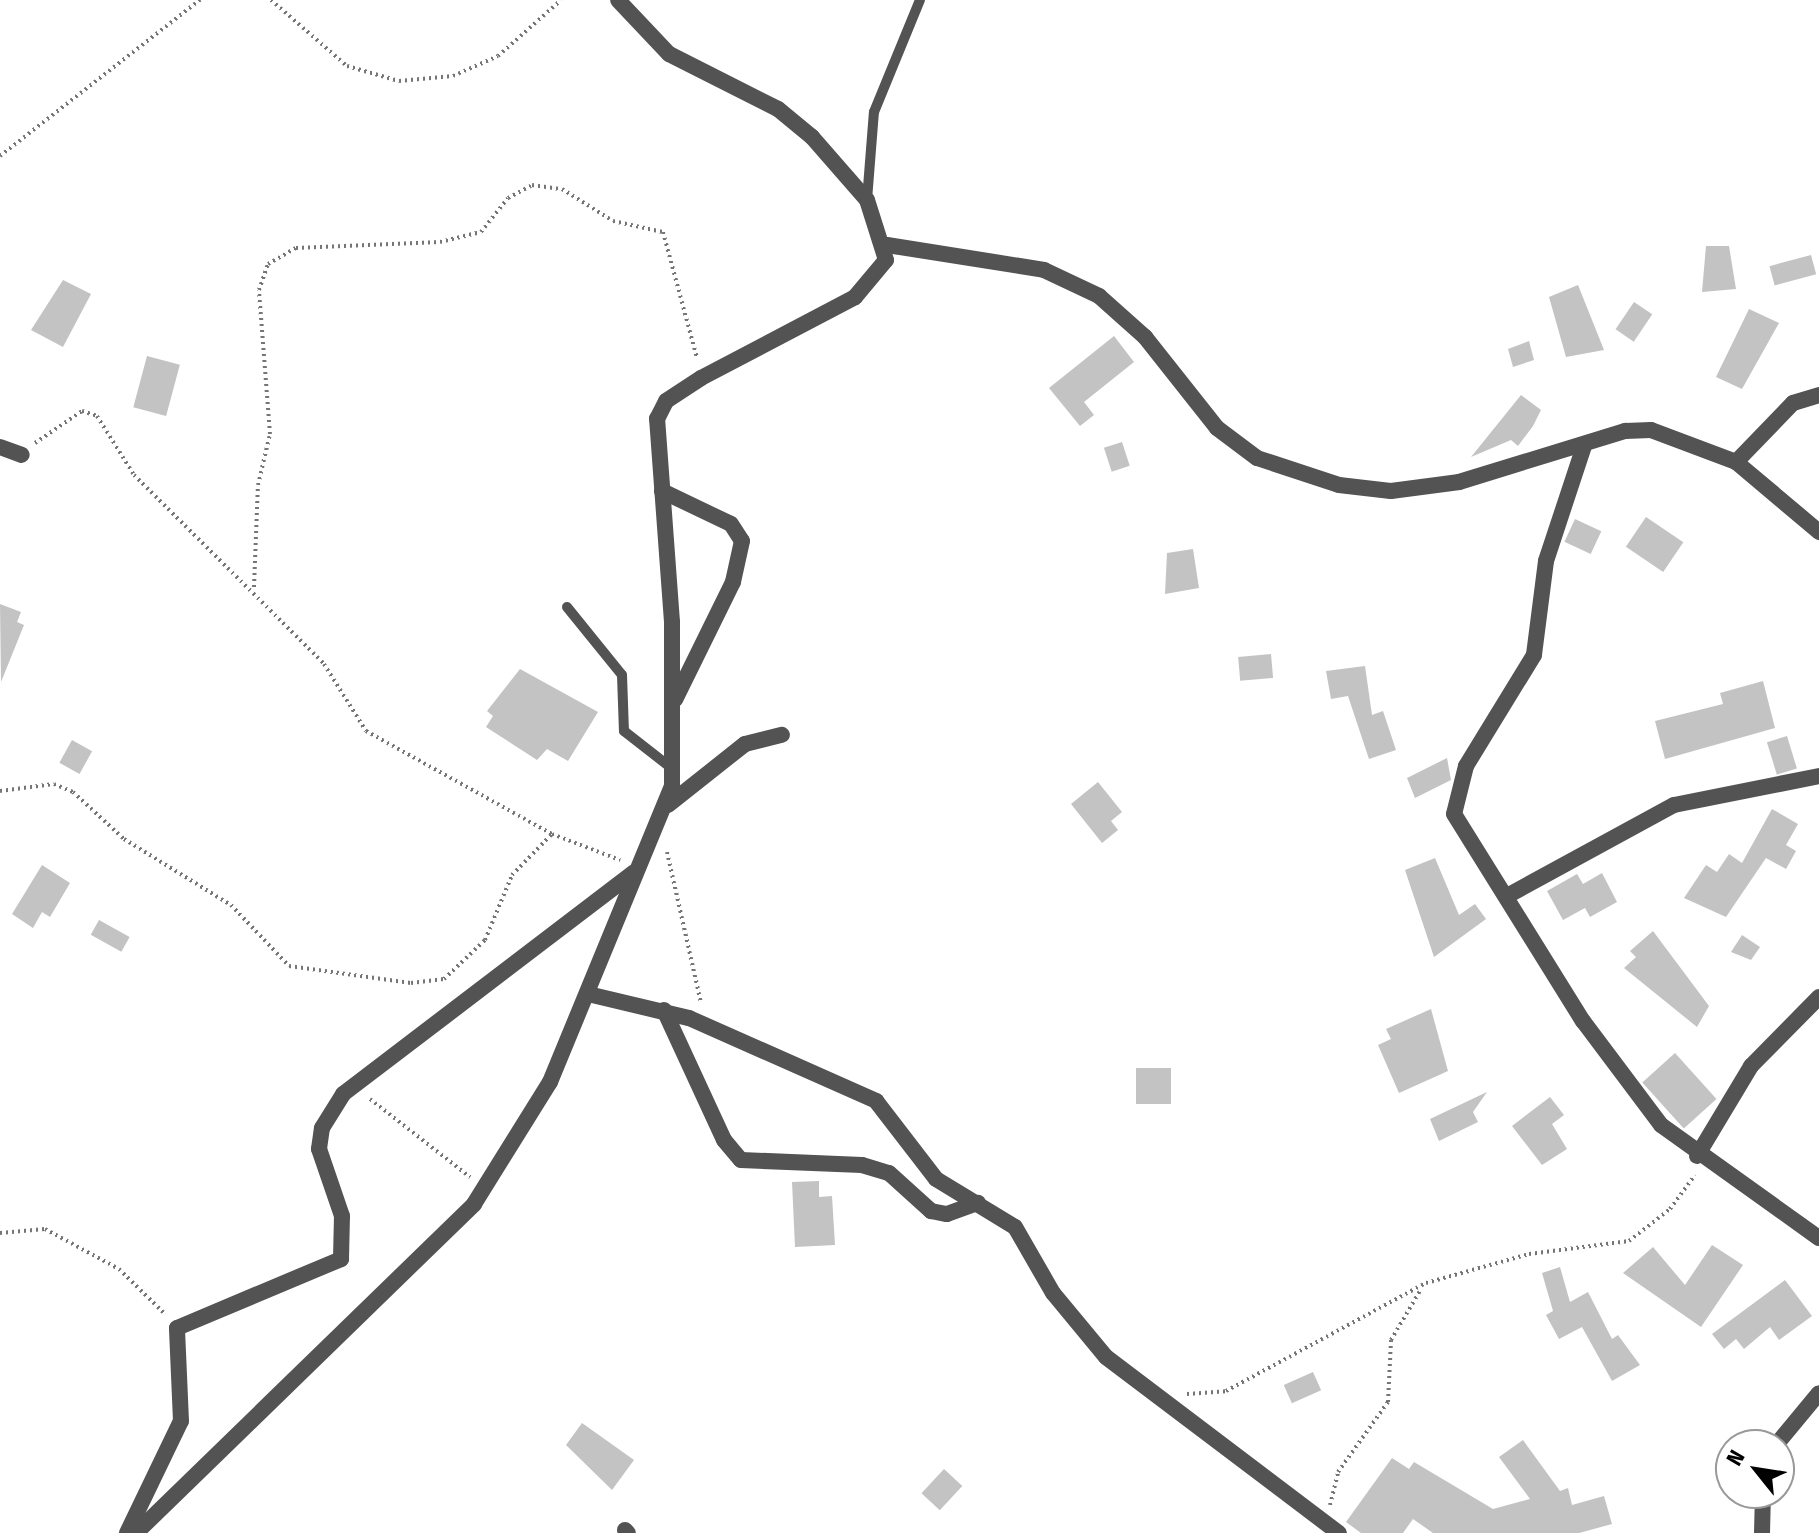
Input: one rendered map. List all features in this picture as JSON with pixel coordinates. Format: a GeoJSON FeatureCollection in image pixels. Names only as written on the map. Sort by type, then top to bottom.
{"type":"FeatureCollection","features":[{"type":"Feature","properties":{"kind":"street"},"geometry":{"type":"LineString","coordinates":[[136,1533],[485,1188],[550,1082],[636,869],[664,813],[674,770],[657,419],[666,401],[701,378],[855,297],[881,273],[887,245],[867,200],[789,118],[669,54],[618,0]]}},
{"type":"Feature","properties":{"kind":"street"},"geometry":{"type":"LineString","coordinates":[[887,245],[1044,270],[1099,296],[1145,337],[1217,428],[1257,458],[1339,485],[1391,491],[1459,482],[1651,430],[1736,462],[1819,532]]}},
{"type":"Feature","properties":{"kind":"street"},"geometry":{"type":"LineString","coordinates":[[1736,462],[1793,403],[1819,395]]}},
{"type":"Feature","properties":{"kind":"street"},"geometry":{"type":"LineString","coordinates":[[1584,446],[1546,561],[1534,655],[1455,793],[1454,814],[1583,1021],[1661,1125],[1701,1159],[1819,1238]]}},
{"type":"Feature","properties":{"kind":"street"},"geometry":{"type":"LineString","coordinates":[[0,447],[22,455]]}},
{"type":"Feature","properties":{"kind":"street"},"geometry":{"type":"LineString","coordinates":[[662,491],[731,524],[742,541],[733,582],[672,709]]}},
{"type":"Feature","properties":{"kind":"street"},"geometry":{"type":"LineString","coordinates":[[664,813],[745,744],[782,735]]}},
{"type":"Feature","properties":{"kind":"street"},"geometry":{"type":"LineString","coordinates":[[1507,896],[1674,805],[1819,776]]}},
{"type":"Feature","properties":{"kind":"street"},"geometry":{"type":"LineString","coordinates":[[127,1533],[181,1421],[177,1328],[341,1259],[342,1216],[319,1142],[352,1085],[636,869]]}},
{"type":"Feature","properties":{"kind":"street"},"geometry":{"type":"LineString","coordinates":[[588,994],[664,1010],[706,1025],[876,1101],[936,1179],[1015,1227],[1083,1336],[1157,1402],[1210,1431],[1333,1528]]}},
{"type":"Feature","properties":{"kind":"street"},"geometry":{"type":"LineString","coordinates":[[1701,1159],[1751,1066],[1819,997]]}},
{"type":"Feature","properties":{"kind":"street"},"geometry":{"type":"LineString","coordinates":[[664,1010],[724,1140],[741,1160],[862,1165],[889,1173],[931,1211],[947,1214],[978,1203]]}},
{"type":"Feature","properties":{"kind":"street"},"geometry":{"type":"LineString","coordinates":[[1789,1429],[1819,1393]]}},
{"type":"Feature","properties":{"kind":"street"},"geometry":{"type":"LineString","coordinates":[[1762,1533],[1763,1509]]}},
{"type":"Feature","properties":{"kind":"lane"},"geometry":{"type":"LineString","coordinates":[[867,200],[874,112],[920,0]]}},
{"type":"Feature","properties":{"kind":"lane"},"geometry":{"type":"LineString","coordinates":[[567,607],[622,675],[626,733],[674,770]]}},
{"type":"Feature","properties":{"kind":"path"},"geometry":{"type":"LineString","coordinates":[[0,156],[200,0]]}},
{"type":"Feature","properties":{"kind":"path"},"geometry":{"type":"LineString","coordinates":[[271,0],[347,66],[399,81],[453,76],[498,56],[561,0]]}},
{"type":"Feature","properties":{"kind":"path"},"geometry":{"type":"LineString","coordinates":[[254,587],[258,485],[270,434],[259,290],[268,264],[296,248],[440,242],[481,232],[508,198],[532,185],[562,189],[613,221],[663,232],[701,378]]}},
{"type":"Feature","properties":{"kind":"path"},"geometry":{"type":"LineString","coordinates":[[22,455],[53,426],[82,411],[97,416],[134,475],[254,587],[324,664],[366,731],[552,834],[636,869]]}},
{"type":"Feature","properties":{"kind":"path"},"geometry":{"type":"LineString","coordinates":[[0,791],[54,784],[73,792],[124,839],[231,905],[289,966],[411,983],[444,979],[485,940],[512,875],[552,834]]}},
{"type":"Feature","properties":{"kind":"path"},"geometry":{"type":"LineString","coordinates":[[664,813],[706,1025]]}},
{"type":"Feature","properties":{"kind":"path"},"geometry":{"type":"LineString","coordinates":[[352,1085],[485,1188]]}},
{"type":"Feature","properties":{"kind":"path"},"geometry":{"type":"LineString","coordinates":[[1157,1402],[1226,1391],[1426,1283],[1529,1254],[1629,1241],[1670,1209],[1701,1159]]}},
{"type":"Feature","properties":{"kind":"path"},"geometry":{"type":"LineString","coordinates":[[0,1233],[45,1229],[119,1269],[177,1328]]}},
{"type":"Feature","properties":{"kind":"path"},"geometry":{"type":"LineString","coordinates":[[1333,1528],[1338,1472],[1388,1402],[1391,1340],[1400,1316],[1426,1283]]}},
{"type":"Feature","properties":{"kind":"building"},"geometry":{"type":"Polygon","coordinates":[[[1706,246],[1729,246],[1736,289],[1702,292],[1706,246]]]}},
{"type":"Feature","properties":{"kind":"building"},"geometry":{"type":"Polygon","coordinates":[[[1811,255],[1816,274],[1775,285],[1769,266],[1811,255]]]}},
{"type":"Feature","properties":{"kind":"building"},"geometry":{"type":"Polygon","coordinates":[[[63,280],[91,294],[63,347],[31,330],[63,280]]]}},
{"type":"Feature","properties":{"kind":"building"},"geometry":{"type":"Polygon","coordinates":[[[1578,285],[1604,350],[1566,357],[1549,297],[1578,285]]]}},
{"type":"Feature","properties":{"kind":"building"},"geometry":{"type":"Polygon","coordinates":[[[1634,302],[1652,314],[1634,342],[1616,329],[1634,302]]]}},
{"type":"Feature","properties":{"kind":"building"},"geometry":{"type":"Polygon","coordinates":[[[1749,309],[1779,323],[1742,389],[1716,377],[1749,309]]]}},
{"type":"Feature","properties":{"kind":"building"},"geometry":{"type":"Polygon","coordinates":[[[1114,336],[1134,362],[1084,402],[1094,415],[1080,426],[1049,388],[1114,336]]]}},
{"type":"Feature","properties":{"kind":"building"},"geometry":{"type":"Polygon","coordinates":[[[1529,341],[1534,360],[1513,367],[1508,349],[1529,341]]]}},
{"type":"Feature","properties":{"kind":"building"},"geometry":{"type":"Polygon","coordinates":[[[147,356],[180,365],[166,416],[133,407],[147,356]]]}},
{"type":"Feature","properties":{"kind":"building"},"geometry":{"type":"Polygon","coordinates":[[[1521,395],[1541,410],[1518,446],[1511,440],[1471,457],[1521,395]]]}},
{"type":"Feature","properties":{"kind":"building"},"geometry":{"type":"Polygon","coordinates":[[[1122,442],[1130,466],[1112,472],[1104,448],[1122,442]]]}},
{"type":"Feature","properties":{"kind":"building"},"geometry":{"type":"Polygon","coordinates":[[[1646,517],[1683,542],[1663,572],[1626,547],[1646,517]]]}},
{"type":"Feature","properties":{"kind":"building"},"geometry":{"type":"Polygon","coordinates":[[[1575,519],[1601,531],[1591,554],[1564,542],[1575,519]]]}},
{"type":"Feature","properties":{"kind":"building"},"geometry":{"type":"Polygon","coordinates":[[[1193,549],[1199,588],[1165,594],[1167,553],[1193,549]]]}},
{"type":"Feature","properties":{"kind":"building"},"geometry":{"type":"Polygon","coordinates":[[[0,604],[21,612],[17,622],[24,625],[1,682],[0,604]]]}},
{"type":"Feature","properties":{"kind":"building"},"geometry":{"type":"Polygon","coordinates":[[[1271,654],[1273,678],[1240,681],[1238,657],[1271,654]]]}},
{"type":"Feature","properties":{"kind":"building"},"geometry":{"type":"Polygon","coordinates":[[[1365,666],[1372,715],[1383,711],[1396,750],[1369,759],[1348,696],[1331,699],[1326,671],[1365,666]]]}},
{"type":"Feature","properties":{"kind":"building"},"geometry":{"type":"Polygon","coordinates":[[[520,669],[598,712],[568,761],[547,749],[537,760],[486,727],[493,716],[487,711],[520,669]]]}},
{"type":"Feature","properties":{"kind":"building"},"geometry":{"type":"Polygon","coordinates":[[[1763,681],[1775,728],[1665,759],[1655,721],[1723,704],[1720,693],[1763,681]]]}},
{"type":"Feature","properties":{"kind":"building"},"geometry":{"type":"Polygon","coordinates":[[[1787,736],[1797,769],[1777,775],[1767,742],[1787,736]]]}},
{"type":"Feature","properties":{"kind":"building"},"geometry":{"type":"Polygon","coordinates":[[[72,740],[92,751],[80,774],[59,763],[72,740]]]}},
{"type":"Feature","properties":{"kind":"building"},"geometry":{"type":"Polygon","coordinates":[[[1447,758],[1451,780],[1415,798],[1407,778],[1447,758]]]}},
{"type":"Feature","properties":{"kind":"building"},"geometry":{"type":"Polygon","coordinates":[[[1098,782],[1122,812],[1111,821],[1118,830],[1102,843],[1071,804],[1098,782]]]}},
{"type":"Feature","properties":{"kind":"building"},"geometry":{"type":"Polygon","coordinates":[[[1772,809],[1798,824],[1786,845],[1796,851],[1786,869],[1766,858],[1726,917],[1684,898],[1706,865],[1717,872],[1729,854],[1742,863],[1772,809]]]}},
{"type":"Feature","properties":{"kind":"building"},"geometry":{"type":"Polygon","coordinates":[[[1435,858],[1459,915],[1475,904],[1486,919],[1434,957],[1405,870],[1435,858]]]}},
{"type":"Feature","properties":{"kind":"building"},"geometry":{"type":"Polygon","coordinates":[[[42,865],[70,883],[50,917],[42,912],[33,928],[12,914],[42,865]]]}},
{"type":"Feature","properties":{"kind":"building"},"geometry":{"type":"Polygon","coordinates":[[[1602,873],[1617,902],[1590,917],[1585,908],[1563,920],[1547,891],[1577,874],[1583,884],[1602,873]]]}},
{"type":"Feature","properties":{"kind":"building"},"geometry":{"type":"Polygon","coordinates":[[[99,920],[130,937],[121,952],[91,935],[99,920]]]}},
{"type":"Feature","properties":{"kind":"building"},"geometry":{"type":"Polygon","coordinates":[[[1653,931],[1709,1006],[1697,1027],[1624,968],[1636,957],[1630,951],[1653,931]]]}},
{"type":"Feature","properties":{"kind":"building"},"geometry":{"type":"Polygon","coordinates":[[[1742,935],[1760,947],[1751,960],[1731,952],[1742,935]]]}},
{"type":"Feature","properties":{"kind":"building"},"geometry":{"type":"Polygon","coordinates":[[[1431,1009],[1448,1071],[1399,1093],[1378,1045],[1391,1039],[1386,1029],[1431,1009]]]}},
{"type":"Feature","properties":{"kind":"building"},"geometry":{"type":"Polygon","coordinates":[[[1675,1053],[1716,1099],[1684,1129],[1642,1082],[1675,1053]]]}},
{"type":"Feature","properties":{"kind":"building"},"geometry":{"type":"Polygon","coordinates":[[[1136,1068],[1171,1068],[1171,1104],[1136,1104],[1136,1068]]]}},
{"type":"Feature","properties":{"kind":"building"},"geometry":{"type":"Polygon","coordinates":[[[1487,1092],[1473,1112],[1478,1122],[1439,1141],[1430,1119],[1487,1092]]]}},
{"type":"Feature","properties":{"kind":"building"},"geometry":{"type":"Polygon","coordinates":[[[1550,1097],[1564,1115],[1552,1124],[1567,1149],[1542,1165],[1512,1126],[1550,1097]]]}},
{"type":"Feature","properties":{"kind":"building"},"geometry":{"type":"Polygon","coordinates":[[[819,1181],[819,1197],[832,1196],[835,1245],[795,1247],[792,1182],[819,1181]]]}},
{"type":"Feature","properties":{"kind":"building"},"geometry":{"type":"Polygon","coordinates":[[[1712,1245],[1743,1265],[1701,1327],[1623,1273],[1653,1247],[1685,1285],[1712,1245]]]}},
{"type":"Feature","properties":{"kind":"building"},"geometry":{"type":"Polygon","coordinates":[[[1560,1267],[1570,1302],[1588,1292],[1612,1339],[1618,1335],[1640,1365],[1612,1381],[1582,1327],[1559,1339],[1546,1315],[1553,1311],[1542,1273],[1560,1267]]]}},
{"type":"Feature","properties":{"kind":"building"},"geometry":{"type":"Polygon","coordinates":[[[1785,1280],[1812,1316],[1779,1340],[1770,1327],[1744,1349],[1736,1339],[1724,1349],[1712,1334],[1785,1280]]]}},
{"type":"Feature","properties":{"kind":"building"},"geometry":{"type":"Polygon","coordinates":[[[1313,1372],[1321,1390],[1292,1403],[1284,1385],[1313,1372]]]}},
{"type":"Feature","properties":{"kind":"building"},"geometry":{"type":"Polygon","coordinates":[[[582,1423],[634,1460],[612,1490],[566,1445],[582,1423]]]}},
{"type":"Feature","properties":{"kind":"building"},"geometry":{"type":"Polygon","coordinates":[[[1523,1440],[1560,1491],[1568,1488],[1572,1505],[1604,1496],[1612,1524],[1579,1533],[1433,1533],[1413,1519],[1403,1533],[1361,1533],[1346,1522],[1392,1458],[1409,1469],[1414,1462],[1493,1509],[1530,1499],[1499,1457],[1523,1440]]]}},
{"type":"Feature","properties":{"kind":"building"},"geometry":{"type":"Polygon","coordinates":[[[944,1469],[962,1486],[940,1510],[921,1493],[944,1469]]]}}]}
